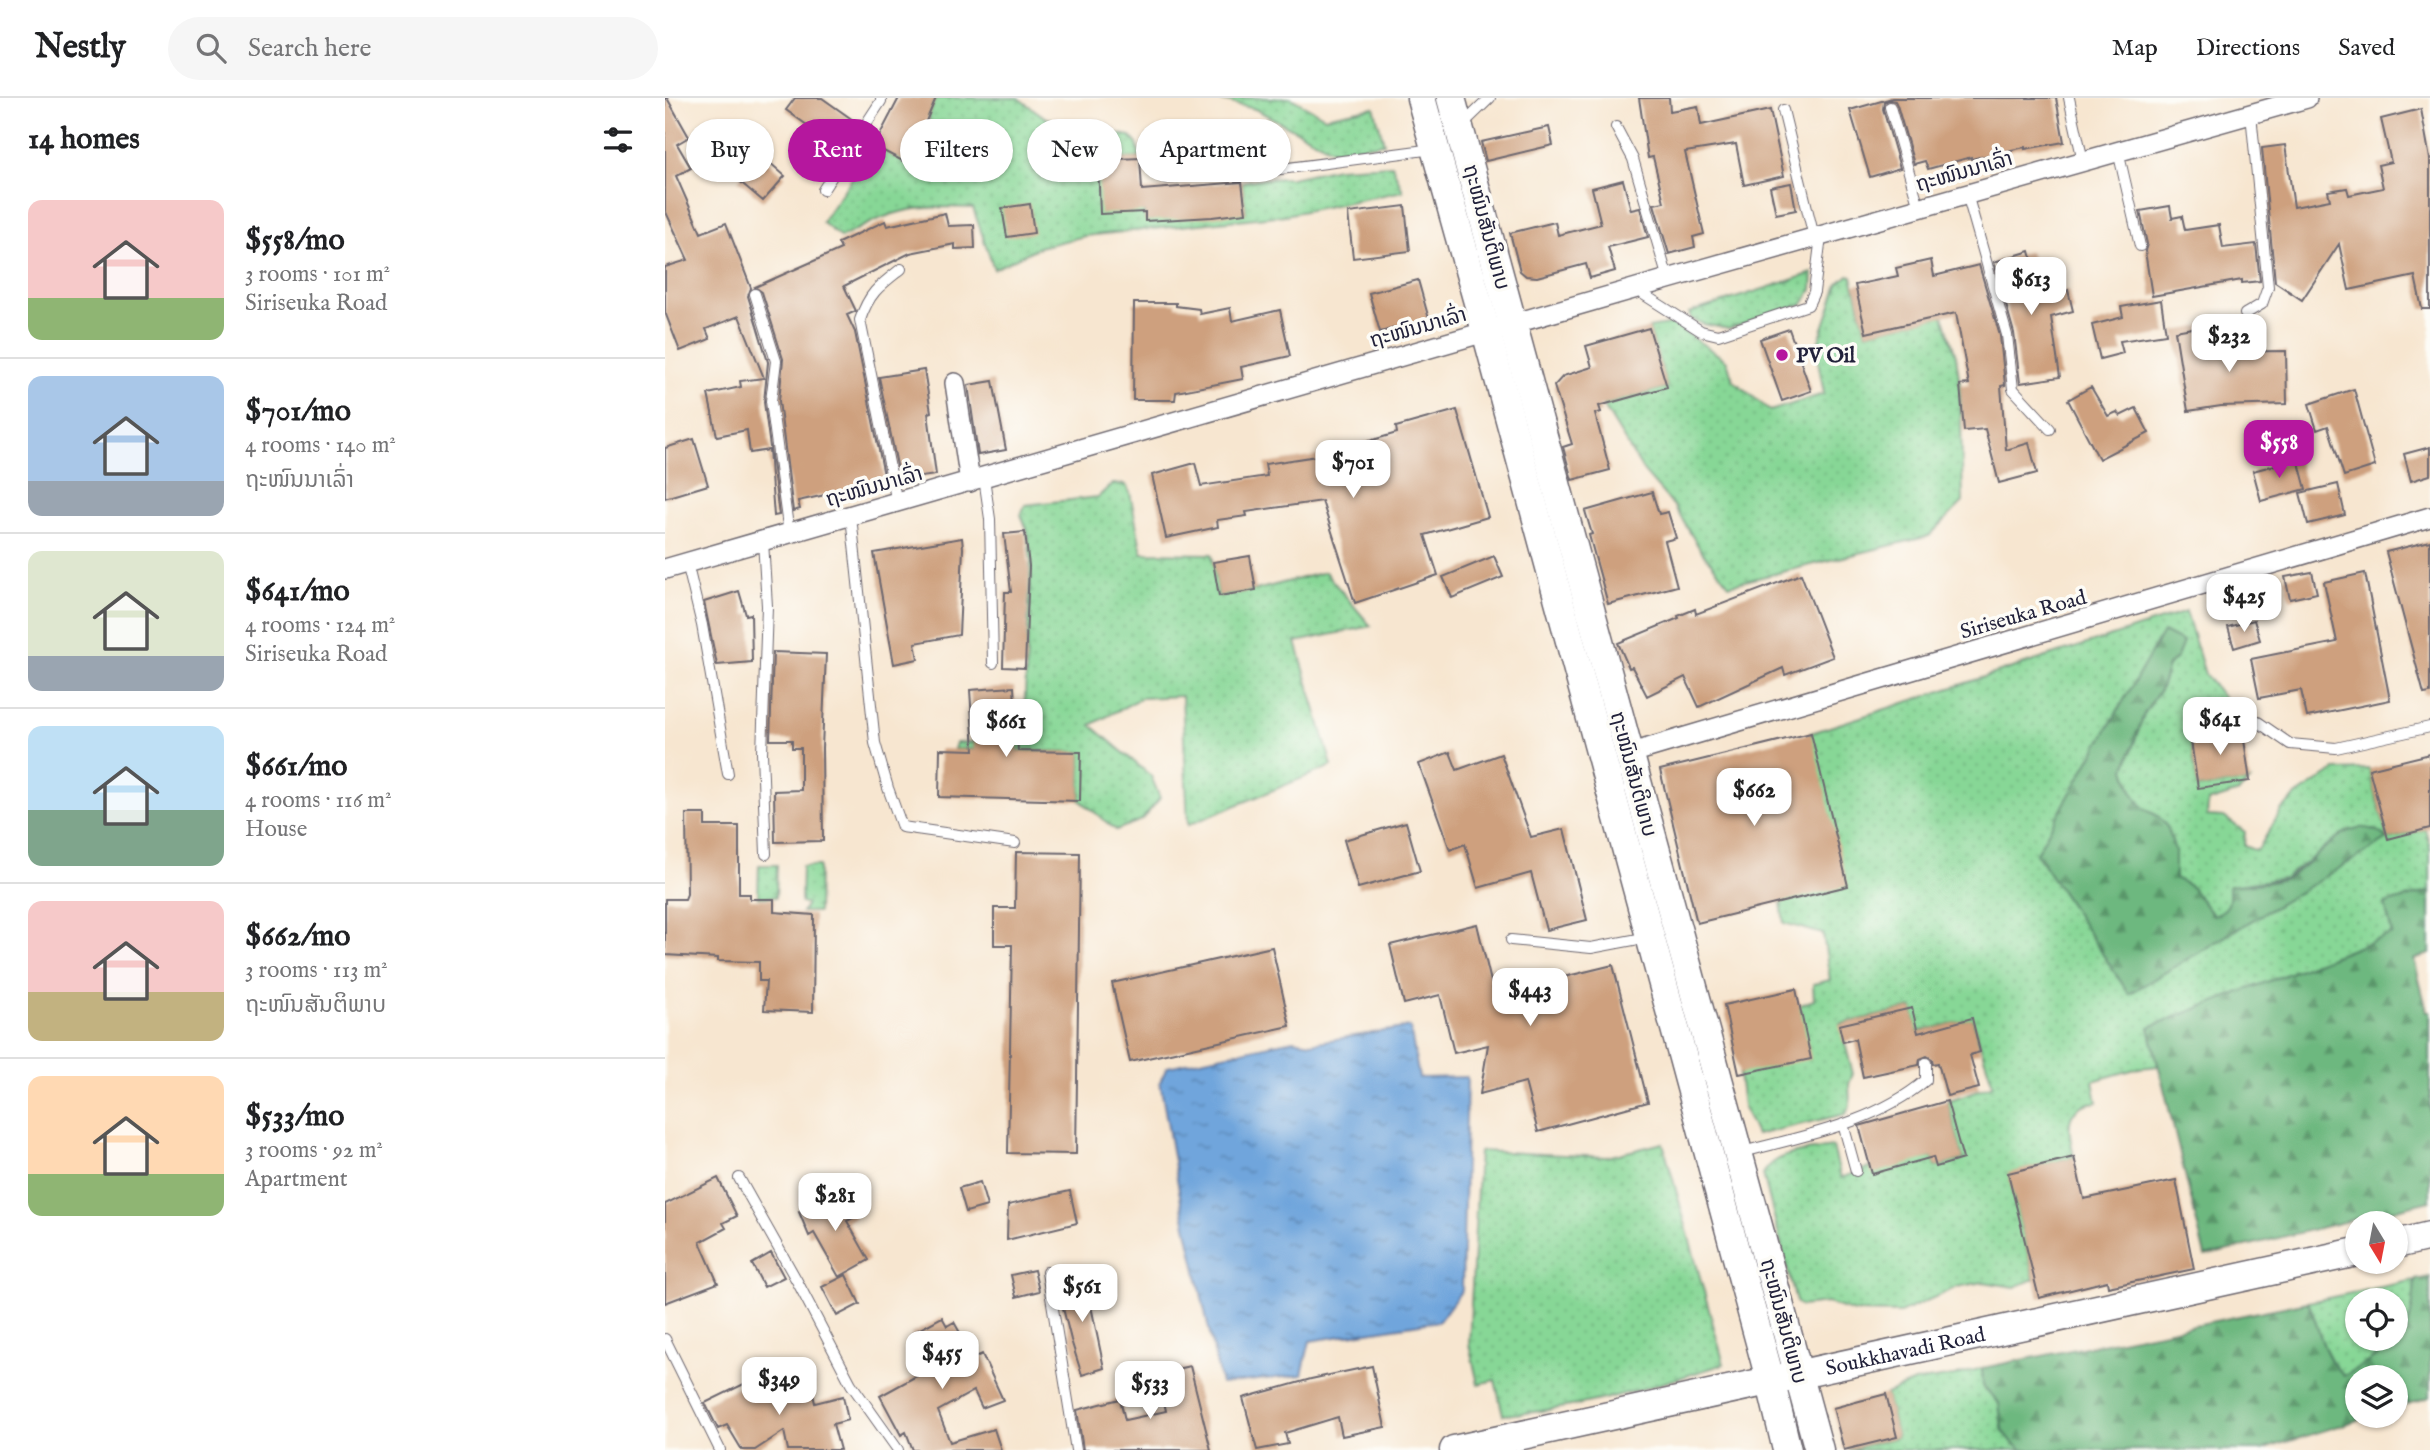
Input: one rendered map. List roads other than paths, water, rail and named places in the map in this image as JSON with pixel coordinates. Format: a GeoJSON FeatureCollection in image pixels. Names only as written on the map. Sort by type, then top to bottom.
{"type":"FeatureCollection","features":[{"type":"Feature","properties":{"kind":"street","name":"ຖະໜົນສັນຕິພາບ"},"geometry":{"type":"LineString","coordinates":[[1421,98],[1770,1379],[1787,1450]]}},
{"type":"Feature","properties":{"kind":"street","name":"ຖະໜົນສັນຕິພາບ"},"geometry":{"type":"LineString","coordinates":[[1451,98],[1819,1450]]}},
{"type":"Feature","properties":{"kind":"street","name":"ຖະໜົນນາເລົ່າ"},"geometry":{"type":"LineString","coordinates":[[665,569],[1513,323],[2307,98]]}},
{"type":"Feature","properties":{"kind":"street"},"geometry":{"type":"LineString","coordinates":[[955,383],[977,480]]}},
{"type":"Feature","properties":{"kind":"street","name":"Siriseuka Road"},"geometry":{"type":"LineString","coordinates":[[1628,754],[2430,517]]}},
{"type":"Feature","properties":{"kind":"street"},"geometry":{"type":"LineString","coordinates":[[2408,1241],[2430,1236]]}},
{"type":"Feature","properties":{"kind":"street","name":"Soukkhavadi Road"},"geometry":{"type":"LineString","coordinates":[[1454,1450],[2345,1255]]}},
{"type":"Feature","properties":{"kind":"lane"},"geometry":{"type":"LineString","coordinates":[[823,190],[881,102],[881,98]]}},
{"type":"Feature","properties":{"kind":"lane"},"geometry":{"type":"LineString","coordinates":[[1459,128],[1490,98]]}},
{"type":"Feature","properties":{"kind":"lane"},"geometry":{"type":"LineString","coordinates":[[2069,98],[2083,161]]}},
{"type":"Feature","properties":{"kind":"lane"},"geometry":{"type":"LineString","coordinates":[[1891,107],[1919,207]]}},
{"type":"Feature","properties":{"kind":"lane"},"geometry":{"type":"LineString","coordinates":[[1634,289],[1702,331],[1718,335],[1808,305],[1814,292],[1817,236],[1783,110]]}},
{"type":"Feature","properties":{"kind":"lane"},"geometry":{"type":"LineString","coordinates":[[2245,314],[2262,304],[2269,287],[2251,114]]}},
{"type":"Feature","properties":{"kind":"lane"},"geometry":{"type":"LineString","coordinates":[[1616,127],[1633,159],[1668,279]]}},
{"type":"Feature","properties":{"kind":"lane"},"geometry":{"type":"LineString","coordinates":[[1291,168],[1437,149]]}},
{"type":"Feature","properties":{"kind":"lane"},"geometry":{"type":"LineString","coordinates":[[2118,151],[2140,246]]}},
{"type":"Feature","properties":{"kind":"lane"},"geometry":{"type":"LineString","coordinates":[[1966,194],[2007,335],[2013,389],[2050,429]]}},
{"type":"Feature","properties":{"kind":"lane"},"geometry":{"type":"LineString","coordinates":[[897,503],[860,320],[875,289],[901,269]]}},
{"type":"Feature","properties":{"kind":"lane"},"geometry":{"type":"LineString","coordinates":[[755,294],[776,361],[771,401],[789,534]]}},
{"type":"Feature","properties":{"kind":"lane"},"geometry":{"type":"LineString","coordinates":[[977,480],[990,519],[993,663]]}},
{"type":"Feature","properties":{"kind":"lane"},"geometry":{"type":"LineString","coordinates":[[851,516],[875,743],[902,827],[1016,843]]}},
{"type":"Feature","properties":{"kind":"lane"},"geometry":{"type":"LineString","coordinates":[[762,541],[767,607],[762,752],[766,854]]}},
{"type":"Feature","properties":{"kind":"lane"},"geometry":{"type":"LineString","coordinates":[[687,563],[702,625],[728,774]]}},
{"type":"Feature","properties":{"kind":"lane"},"geometry":{"type":"LineString","coordinates":[[2258,722],[2290,744],[2336,748],[2430,727]]}},
{"type":"Feature","properties":{"kind":"lane"},"geometry":{"type":"LineString","coordinates":[[1511,940],[1591,948],[1650,937]]}},
{"type":"Feature","properties":{"kind":"lane"},"geometry":{"type":"LineString","coordinates":[[1738,1153],[1853,1122],[1912,1092],[1926,1080],[1926,1063]]}},
{"type":"Feature","properties":{"kind":"lane"},"geometry":{"type":"LineString","coordinates":[[1843,1125],[1856,1171]]}},
{"type":"Feature","properties":{"kind":"lane"},"geometry":{"type":"LineString","coordinates":[[739,1178],[851,1384],[898,1450]]}},
{"type":"Feature","properties":{"kind":"lane"},"geometry":{"type":"LineString","coordinates":[[1047,1272],[1076,1450]]}},
{"type":"Feature","properties":{"kind":"lane"},"geometry":{"type":"LineString","coordinates":[[666,1343],[720,1450]]}},
{"type":"Feature","properties":{"kind":"water"},"geometry":{"type":"Polygon","coordinates":[[[1410,1027],[1419,1078],[1467,1077],[1462,1290],[1439,1321],[1310,1341],[1302,1375],[1221,1384],[1182,1207],[1160,1082],[1167,1067],[1293,1040],[1312,1043],[1410,1027]]]}},
{"type":"Feature","properties":{"kind":"place","name":"PV Oil"},"geometry":{"type":"Point","coordinates":[1782,355]}}]}
